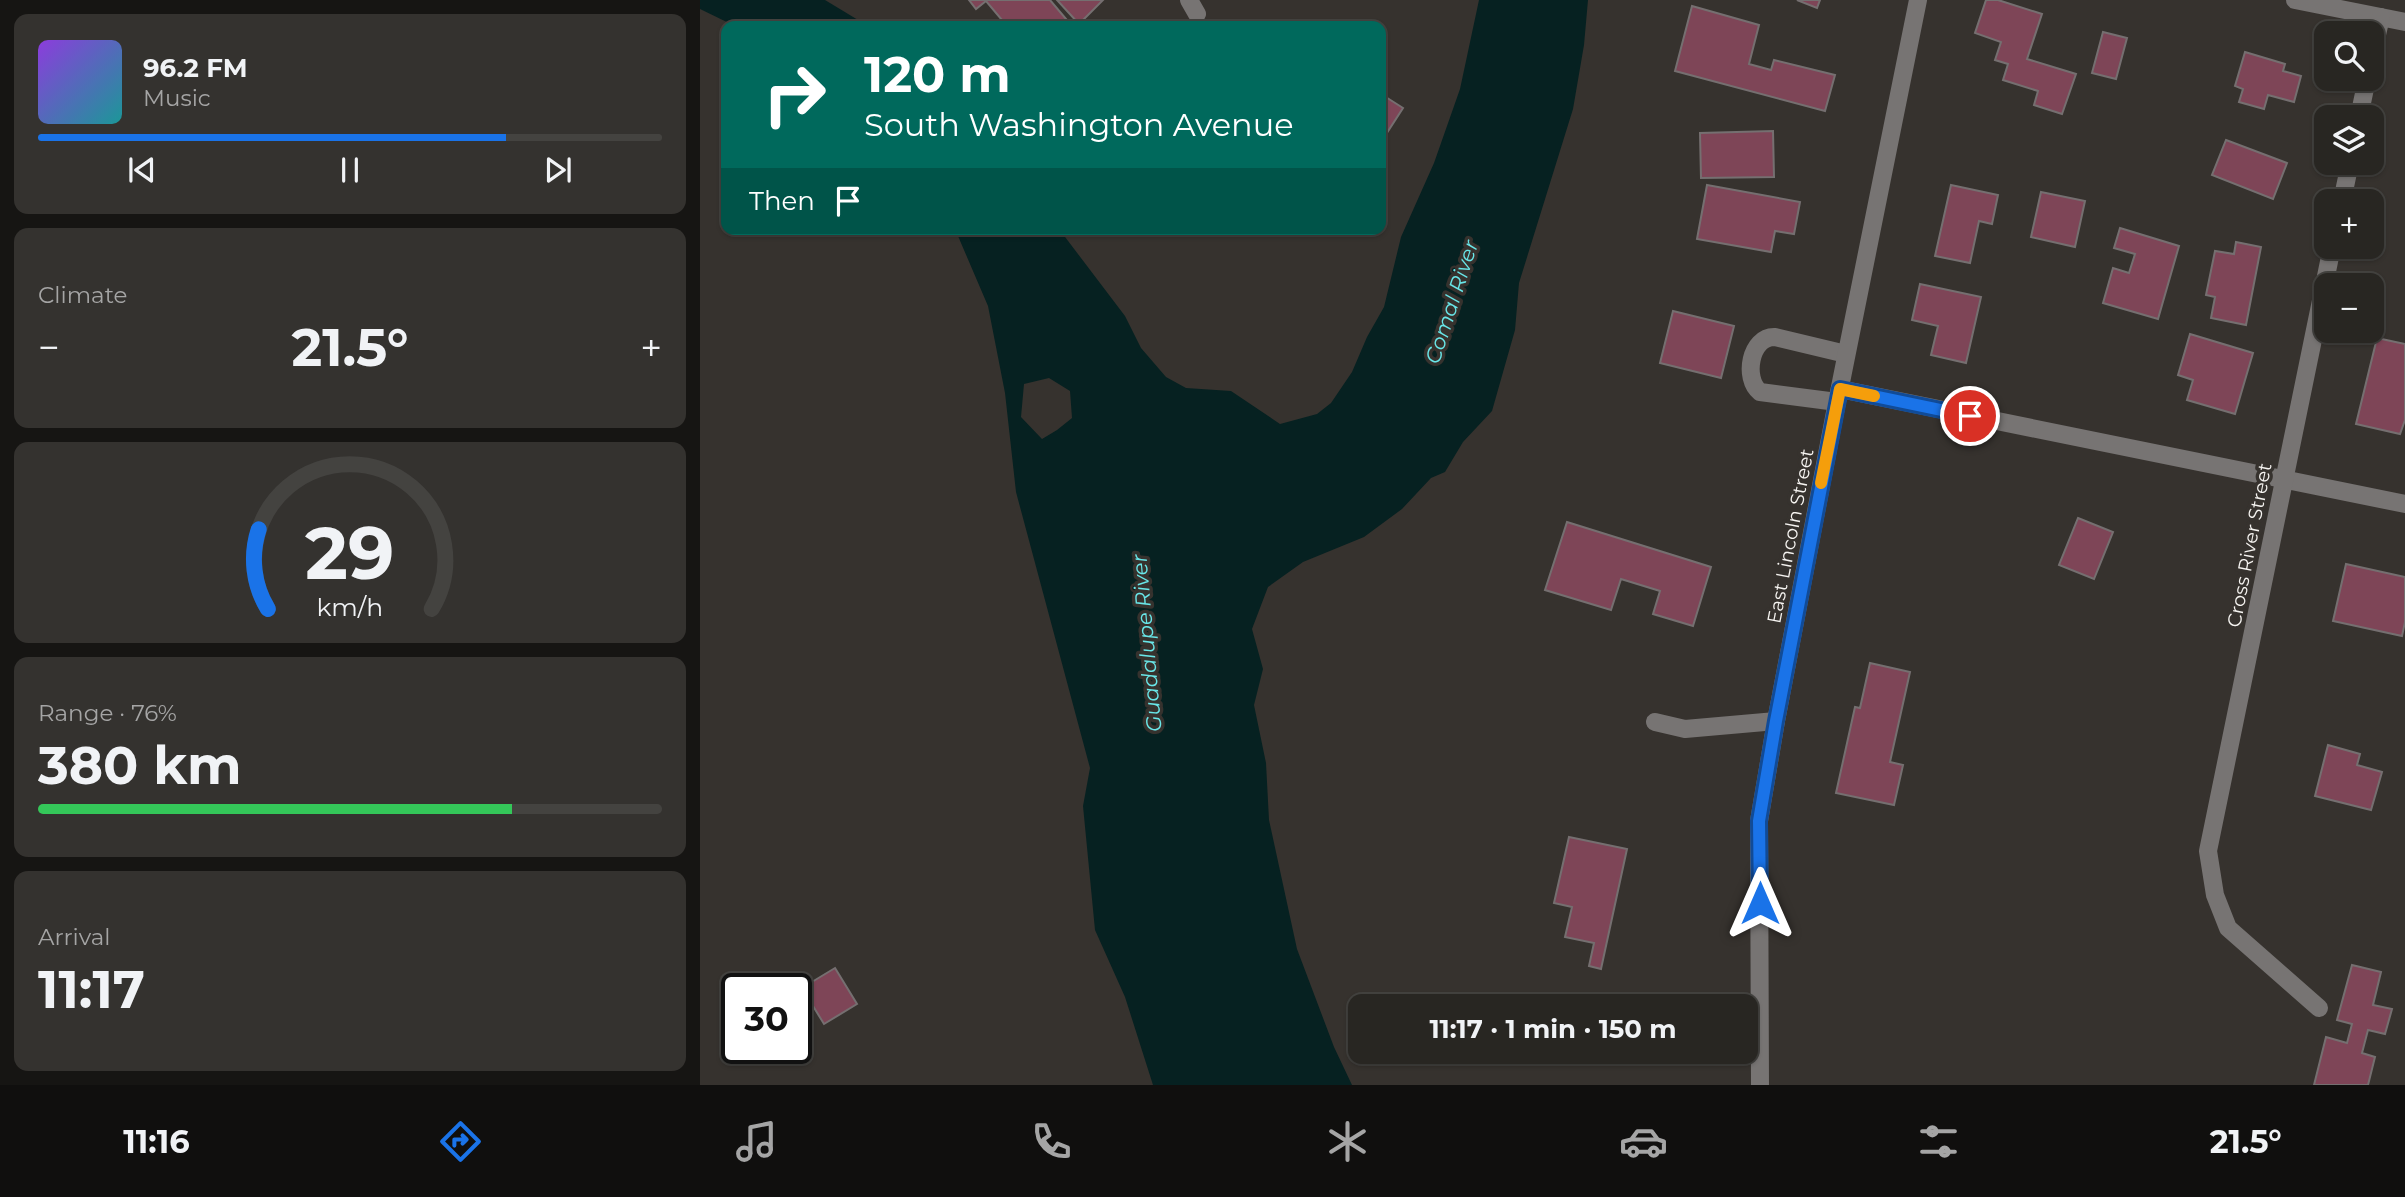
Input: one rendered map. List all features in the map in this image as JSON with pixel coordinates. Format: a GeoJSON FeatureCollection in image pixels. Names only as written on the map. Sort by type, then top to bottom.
{"type":"FeatureCollection","features":[{"type":"Feature","properties":{"kind":"street","name":"East Lincoln Street"},"geometry":{"type":"LineString","coordinates":[[1760,1085],[1759,821],[1838,395],[1918,0]]}},
{"type":"Feature","properties":{"kind":"street"},"geometry":{"type":"LineString","coordinates":[[2295,0],[2405,22]]}},
{"type":"Feature","properties":{"kind":"street"},"geometry":{"type":"LineString","coordinates":[[2380,21],[2381,17]]}},
{"type":"Feature","properties":{"kind":"street","name":"Cross River Street"},"geometry":{"type":"LineString","coordinates":[[2319,1008],[2228,928],[2215,895],[2208,851],[2329,259]]}},
{"type":"Feature","properties":{"kind":"street"},"geometry":{"type":"LineString","coordinates":[[1846,354],[1766,336],[1759,341],[1753,355],[1751,378],[1754,387],[1760,392],[1838,395],[2405,504]]}},
{"type":"Feature","properties":{"kind":"street"},"geometry":{"type":"LineString","coordinates":[[1655,722],[1685,729],[1776,721]]}},
{"type":"Feature","properties":{"kind":"water"},"geometry":{"type":"Polygon","coordinates":[[[700,0],[825,0],[860,21],[725,21],[700,9],[700,0]]]}},
{"type":"Feature","properties":{"kind":"water"},"geometry":{"type":"Polygon","coordinates":[[[1479,0],[1588,0],[1584,45],[1573,109],[1519,283],[1515,330],[1492,411],[1463,442],[1445,472],[1431,478],[1402,509],[1364,537],[1303,562],[1268,587],[1252,629],[1263,669],[1254,705],[1266,763],[1269,820],[1297,949],[1334,1047],[1352,1085],[1153,1085],[1125,997],[1095,930],[1083,806],[1090,768],[1016,492],[1005,393],[988,306],[958,235],[1064,235],[1125,316],[1141,348],[1166,377],[1186,388],[1231,391],[1280,424],[1317,414],[1331,403],[1352,372],[1384,307],[1401,237],[1434,163],[1460,89],[1479,0]],[[1049,378],[1024,384],[1021,417],[1042,439],[1072,418],[1070,391],[1049,378]]]}},
{"type":"Feature","properties":{"kind":"building"},"geometry":{"type":"Polygon","coordinates":[[[969,0],[1050,0],[1068,21],[1003,21],[986,1],[976,9],[969,0]]]}},
{"type":"Feature","properties":{"kind":"building"},"geometry":{"type":"Polygon","coordinates":[[[1057,0],[1103,0],[1082,21],[1076,21],[1057,0]]]}},
{"type":"Feature","properties":{"kind":"building"},"geometry":{"type":"Polygon","coordinates":[[[1797,0],[1820,0],[1817,8],[1797,0]]]}},
{"type":"Feature","properties":{"kind":"building"},"geometry":{"type":"Polygon","coordinates":[[[1986,0],[1998,0],[2042,14],[2027,59],[2076,74],[2062,114],[2034,105],[2038,91],[2003,80],[2008,64],[1995,60],[2001,42],[1975,33],[1986,0]]]}},
{"type":"Feature","properties":{"kind":"building"},"geometry":{"type":"Polygon","coordinates":[[[1692,6],[1759,25],[1749,64],[1771,70],[1774,60],[1835,75],[1825,111],[1675,71],[1692,6]]]}},
{"type":"Feature","properties":{"kind":"building"},"geometry":{"type":"Polygon","coordinates":[[[2103,32],[2127,38],[2116,79],[2092,73],[2103,32]]]}},
{"type":"Feature","properties":{"kind":"building"},"geometry":{"type":"Polygon","coordinates":[[[2245,52],[2285,64],[2283,71],[2301,76],[2294,102],[2268,95],[2264,109],[2239,102],[2243,89],[2235,86],[2245,52]]]}},
{"type":"Feature","properties":{"kind":"building"},"geometry":{"type":"Polygon","coordinates":[[[1386,97],[1403,108],[1386,134],[1386,97]]]}},
{"type":"Feature","properties":{"kind":"building"},"geometry":{"type":"Polygon","coordinates":[[[1773,131],[1774,177],[1701,178],[1700,133],[1773,131]]]}},
{"type":"Feature","properties":{"kind":"building"},"geometry":{"type":"Polygon","coordinates":[[[2226,140],[2287,163],[2273,199],[2212,175],[2226,140]]]}},
{"type":"Feature","properties":{"kind":"building"},"geometry":{"type":"Polygon","coordinates":[[[1707,185],[1800,202],[1794,234],[1775,231],[1771,252],[1697,239],[1707,185]]]}},
{"type":"Feature","properties":{"kind":"building"},"geometry":{"type":"Polygon","coordinates":[[[1951,185],[1998,195],[1992,224],[1979,221],[1970,263],[1935,256],[1951,185]]]}},
{"type":"Feature","properties":{"kind":"building"},"geometry":{"type":"Polygon","coordinates":[[[2041,192],[2085,201],[2075,247],[2031,237],[2041,192]]]}},
{"type":"Feature","properties":{"kind":"building"},"geometry":{"type":"Polygon","coordinates":[[[2120,228],[2179,246],[2158,319],[2103,303],[2113,268],[2129,273],[2135,254],[2114,248],[2120,228]]]}},
{"type":"Feature","properties":{"kind":"building"},"geometry":{"type":"Polygon","coordinates":[[[2236,242],[2261,247],[2246,325],[2211,318],[2215,297],[2206,295],[2215,251],[2234,254],[2236,242]]]}},
{"type":"Feature","properties":{"kind":"building"},"geometry":{"type":"Polygon","coordinates":[[[1920,284],[1981,297],[1966,363],[1931,355],[1938,326],[1912,320],[1920,284]]]}},
{"type":"Feature","properties":{"kind":"building"},"geometry":{"type":"Polygon","coordinates":[[[1673,311],[1734,326],[1721,378],[1660,363],[1673,311]]]}},
{"type":"Feature","properties":{"kind":"building"},"geometry":{"type":"Polygon","coordinates":[[[2190,334],[2253,353],[2235,414],[2187,400],[2193,380],[2178,375],[2190,334]]]}},
{"type":"Feature","properties":{"kind":"building"},"geometry":{"type":"Polygon","coordinates":[[[2384,340],[2405,344],[2405,420],[2400,434],[2356,424],[2376,343],[2384,343],[2384,340]]]}},
{"type":"Feature","properties":{"kind":"building"},"geometry":{"type":"Polygon","coordinates":[[[2078,518],[2113,532],[2094,579],[2059,565],[2078,518]]]}},
{"type":"Feature","properties":{"kind":"building"},"geometry":{"type":"Polygon","coordinates":[[[1567,522],[1711,567],[1693,626],[1653,614],[1660,591],[1621,579],[1611,610],[1545,590],[1567,522]]]}},
{"type":"Feature","properties":{"kind":"building"},"geometry":{"type":"Polygon","coordinates":[[[2346,564],[2405,577],[2405,622],[2402,636],[2333,621],[2346,564]]]}},
{"type":"Feature","properties":{"kind":"building"},"geometry":{"type":"Polygon","coordinates":[[[1870,663],[1910,672],[1890,762],[1903,765],[1894,805],[1836,793],[1855,707],[1860,708],[1870,663]]]}},
{"type":"Feature","properties":{"kind":"building"},"geometry":{"type":"Polygon","coordinates":[[[2328,745],[2360,754],[2357,765],[2382,772],[2371,810],[2315,796],[2328,745]]]}},
{"type":"Feature","properties":{"kind":"building"},"geometry":{"type":"Polygon","coordinates":[[[1569,837],[1627,849],[1601,969],[1589,966],[1594,943],[1565,937],[1572,907],[1554,903],[1569,837]]]}},
{"type":"Feature","properties":{"kind":"building"},"geometry":{"type":"Polygon","coordinates":[[[2352,965],[2381,972],[2373,1005],[2392,1009],[2385,1034],[2368,1030],[2362,1053],[2375,1057],[2368,1085],[2314,1085],[2326,1037],[2347,1043],[2352,1024],[2337,1020],[2352,965]]]}},
{"type":"Feature","properties":{"kind":"building"},"geometry":{"type":"Polygon","coordinates":[[[835,968],[857,1004],[824,1024],[812,1004],[812,982],[835,968]]]}},
{"type":"Feature","properties":{"kind":"slow traffic"},"geometry":{"type":"LineString","coordinates":[[1821,483],[1840,389],[1874,396]]}},
{"type":"Feature","properties":{"kind":"route"},"geometry":{"type":"LineString","coordinates":[[1760,903],[1759,821],[1840,389],[1970,416]]}},
{"type":"Feature","properties":{"kind":"water label","name":"Comal River"},"geometry":{"type":"Point","coordinates":[1452,302]}},
{"type":"Feature","properties":{"kind":"water label","name":"Guadalupe River"},"geometry":{"type":"Point","coordinates":[1147,643]}}]}
